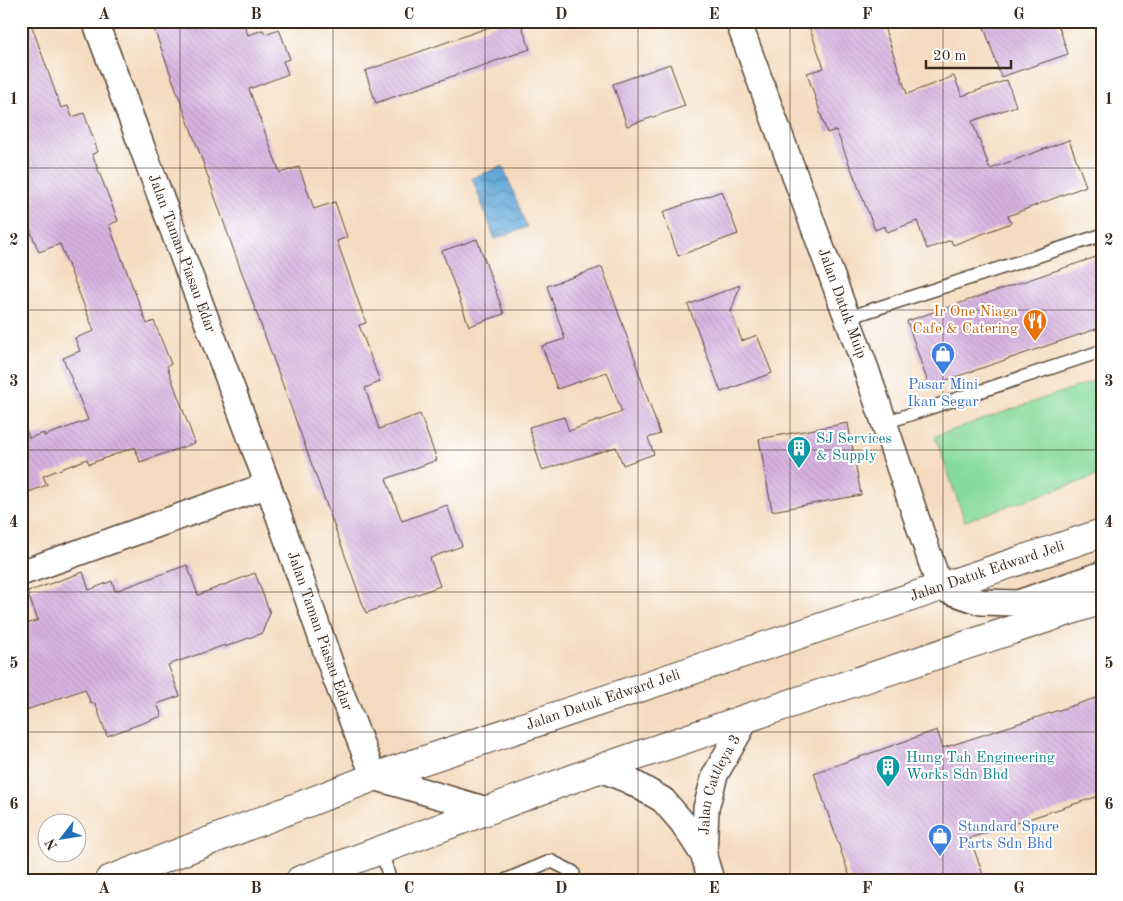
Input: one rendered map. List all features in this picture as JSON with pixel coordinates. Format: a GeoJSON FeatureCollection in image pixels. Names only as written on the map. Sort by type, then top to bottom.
{"type":"FeatureCollection","features":[{"type":"Feature","properties":{"kind":"street","name":"Jalan Taman Piasau Edar"},"geometry":{"type":"LineString","coordinates":[[95,21],[268,485],[335,677],[374,777]]}},
{"type":"Feature","properties":{"kind":"street","name":"Jalan Datuk Muip"},"geometry":{"type":"LineString","coordinates":[[738,21],[847,318],[940,588]]}},
{"type":"Feature","properties":{"kind":"street"},"geometry":{"type":"LineString","coordinates":[[21,573],[268,485]]}},
{"type":"Feature","properties":{"kind":"street","name":"Jalan Datuk Edward Jeli"},"geometry":{"type":"LineString","coordinates":[[109,880],[374,777],[1102,533]]}},
{"type":"Feature","properties":{"kind":"street"},"geometry":{"type":"LineString","coordinates":[[940,588],[981,602],[1018,603],[1102,574]]}},
{"type":"Feature","properties":{"kind":"street"},"geometry":{"type":"LineString","coordinates":[[300,880],[596,770],[746,718],[1102,600]]}},
{"type":"Feature","properties":{"kind":"street","name":"Jalan Cattleya 3"},"geometry":{"type":"LineString","coordinates":[[704,856],[706,808],[715,775],[746,718]]}},
{"type":"Feature","properties":{"kind":"street","name":"Jalan Cattleya 3"},"geometry":{"type":"LineString","coordinates":[[596,770],[608,772],[630,781],[663,800],[682,822],[704,856],[711,880]]}},
{"type":"Feature","properties":{"kind":"street"},"geometry":{"type":"LineString","coordinates":[[374,777],[487,810]]}},
{"type":"Feature","properties":{"kind":"lane"},"geometry":{"type":"LineString","coordinates":[[847,318],[1102,234]]}},
{"type":"Feature","properties":{"kind":"lane"},"geometry":{"type":"LineString","coordinates":[[884,423],[1102,350]]}},
{"type":"Feature","properties":{"kind":"lane"},"geometry":{"type":"LineString","coordinates":[[381,849],[390,880]]}},
{"type":"Feature","properties":{"kind":"lane"},"geometry":{"type":"LineString","coordinates":[[506,880],[550,861],[572,872],[575,880]]}},
{"type":"Feature","properties":{"kind":"green space"},"geometry":{"type":"Polygon","coordinates":[[[1102,378],[1102,474],[965,521],[935,436],[1102,378]]]}},
{"type":"Feature","properties":{"kind":"water"},"geometry":{"type":"Polygon","coordinates":[[[503,166],[527,227],[495,239],[472,178],[503,166]]]}},
{"type":"Feature","properties":{"kind":"building"},"geometry":{"type":"Polygon","coordinates":[[[21,21],[30,21],[61,108],[68,106],[72,117],[84,113],[98,152],[92,154],[118,221],[109,225],[147,324],[154,321],[171,364],[167,366],[195,443],[140,462],[135,447],[89,464],[87,459],[43,476],[47,485],[21,495],[21,424],[24,423],[29,438],[44,433],[44,436],[88,420],[63,358],[80,351],[75,338],[94,331],[60,244],[39,252],[21,207],[21,21]]]}},
{"type":"Feature","properties":{"kind":"building"},"geometry":{"type":"Polygon","coordinates":[[[151,21],[243,21],[248,35],[263,30],[265,34],[279,29],[290,59],[283,61],[288,74],[249,89],[280,173],[299,167],[314,209],[335,202],[347,237],[337,241],[366,323],[359,325],[380,382],[365,388],[379,429],[420,414],[437,460],[386,479],[402,521],[447,505],[462,546],[430,558],[440,586],[366,613],[151,21]]]}},
{"type":"Feature","properties":{"kind":"building"},"geometry":{"type":"Polygon","coordinates":[[[507,21],[520,21],[530,49],[376,103],[365,71],[507,21]]]}},
{"type":"Feature","properties":{"kind":"building"},"geometry":{"type":"Polygon","coordinates":[[[807,21],[882,21],[907,94],[954,76],[962,96],[1007,80],[1016,106],[972,121],[990,169],[1069,140],[1086,186],[1008,216],[1011,223],[953,245],[951,240],[927,249],[917,221],[887,232],[885,226],[875,230],[836,130],[827,133],[807,73],[824,68],[807,21]]]}},
{"type":"Feature","properties":{"kind":"building"},"geometry":{"type":"Polygon","coordinates":[[[982,21],[1057,21],[1068,54],[1001,77],[982,21]]]}},
{"type":"Feature","properties":{"kind":"building"},"geometry":{"type":"Polygon","coordinates":[[[670,64],[685,106],[627,126],[613,84],[670,64]]]}},
{"type":"Feature","properties":{"kind":"building"},"geometry":{"type":"Polygon","coordinates":[[[722,191],[738,234],[678,256],[663,212],[722,191]]]}},
{"type":"Feature","properties":{"kind":"building"},"geometry":{"type":"Polygon","coordinates":[[[477,239],[504,314],[469,326],[442,251],[477,239]]]}},
{"type":"Feature","properties":{"kind":"building"},"geometry":{"type":"Polygon","coordinates":[[[1102,255],[1102,327],[929,386],[907,321],[1102,255]]]}},
{"type":"Feature","properties":{"kind":"building"},"geometry":{"type":"Polygon","coordinates":[[[602,267],[660,434],[648,438],[654,454],[623,465],[616,447],[542,470],[529,427],[564,417],[569,431],[622,412],[607,372],[557,389],[542,346],[565,339],[547,286],[602,267]]]}},
{"type":"Feature","properties":{"kind":"building"},"geometry":{"type":"Polygon","coordinates":[[[740,285],[731,312],[742,341],[757,335],[772,373],[721,392],[688,305],[740,285]]]}},
{"type":"Feature","properties":{"kind":"building","name":"SJ Services & Supply"},"geometry":{"type":"Polygon","coordinates":[[[848,423],[861,495],[772,511],[759,439],[848,423]]]}},
{"type":"Feature","properties":{"kind":"building"},"geometry":{"type":"Polygon","coordinates":[[[187,565],[198,595],[255,573],[270,613],[262,633],[168,665],[180,696],[157,704],[162,716],[107,736],[95,703],[91,704],[85,689],[21,712],[21,626],[38,620],[27,592],[83,572],[89,590],[112,581],[115,591],[187,565]]]}},
{"type":"Feature","properties":{"kind":"building"},"geometry":{"type":"Polygon","coordinates":[[[1102,696],[1102,795],[970,838],[985,880],[851,880],[814,773],[937,730],[943,748],[1102,696]]]}},
{"type":"Feature","properties":{"kind":"place","name":"Ir One Niaga Cafe & Catering"},"geometry":{"type":"Point","coordinates":[1035,342]}},
{"type":"Feature","properties":{"kind":"place","name":"Pasar Mini Ikan Segar"},"geometry":{"type":"Point","coordinates":[943,375]}},
{"type":"Feature","properties":{"kind":"place","name":"SJ Services & Supply"},"geometry":{"type":"Point","coordinates":[799,469]}},
{"type":"Feature","properties":{"kind":"place","name":"Hung Tah Engineering Works Sdn Bhd"},"geometry":{"type":"Point","coordinates":[888,788]}},
{"type":"Feature","properties":{"kind":"place","name":"Standard Spare Parts Sdn Bhd"},"geometry":{"type":"Point","coordinates":[940,857]}}]}
